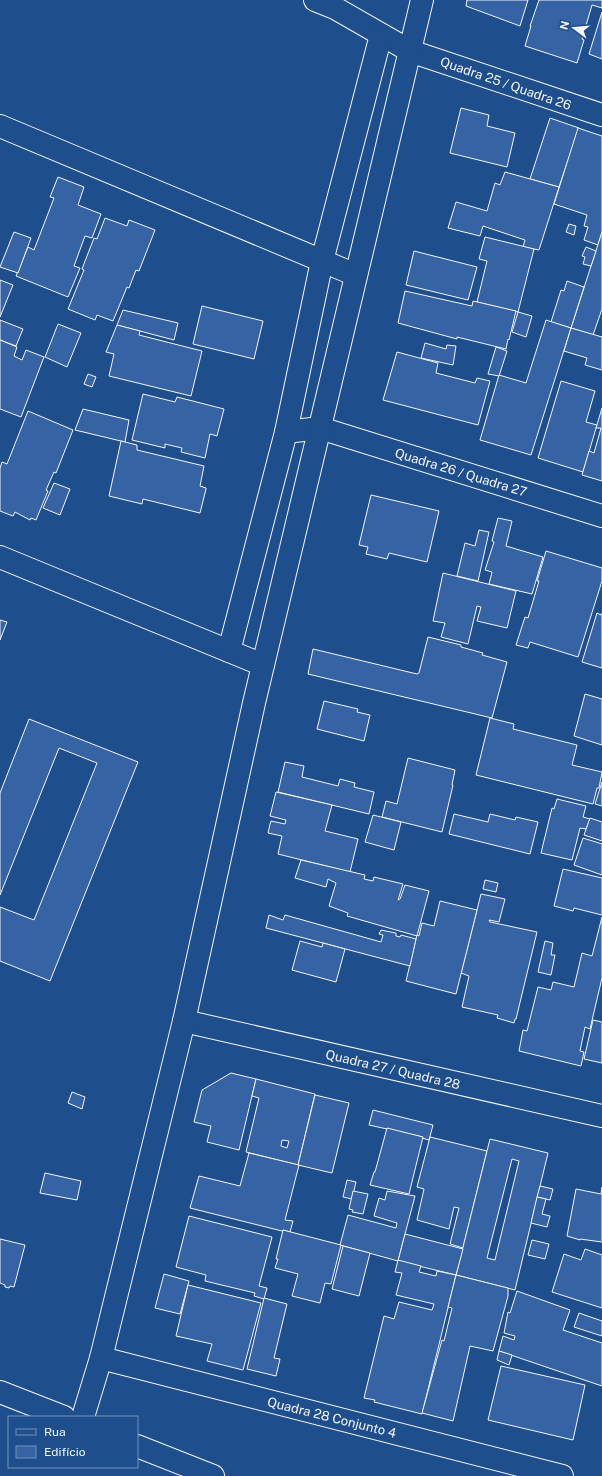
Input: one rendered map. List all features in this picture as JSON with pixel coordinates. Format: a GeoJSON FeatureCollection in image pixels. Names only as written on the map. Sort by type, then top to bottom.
{"type":"FeatureCollection","features":[{"type":"Feature","properties":{"kind":"street","name":"Quadra 25 / Quadra 26"},"geometry":{"type":"LineString","coordinates":[[315,0],[335,8],[410,51],[602,115]]}},
{"type":"Feature","properties":{"kind":"street"},"geometry":{"type":"LineString","coordinates":[[83,1416],[101,1358],[184,1022],[263,665],[422,0]]}},
{"type":"Feature","properties":{"kind":"street"},"geometry":{"type":"LineString","coordinates":[[229,651],[286,432],[322,262],[381,35]]}},
{"type":"Feature","properties":{"kind":"street"},"geometry":{"type":"LineString","coordinates":[[0,126],[356,275]]}},
{"type":"Feature","properties":{"kind":"street"},"geometry":{"type":"LineString","coordinates":[[286,432],[320,428]]}},
{"type":"Feature","properties":{"kind":"street","name":"Quadra 26 / Quadra 27"},"geometry":{"type":"LineString","coordinates":[[320,428],[602,516]]}},
{"type":"Feature","properties":{"kind":"street"},"geometry":{"type":"LineString","coordinates":[[0,557],[263,665]]}},
{"type":"Feature","properties":{"kind":"street","name":"Quadra 27 / Quadra 28"},"geometry":{"type":"LineString","coordinates":[[184,1022],[602,1116]]}},
{"type":"Feature","properties":{"kind":"street","name":"Quadra 28 Conjunto 4"},"geometry":{"type":"LineString","coordinates":[[101,1358],[562,1476]]}},
{"type":"Feature","properties":{"kind":"street"},"geometry":{"type":"LineString","coordinates":[[0,1392],[61,1416]]}},
{"type":"Feature","properties":{"kind":"street"},"geometry":{"type":"LineString","coordinates":[[138,1446],[213,1476]]}},
{"type":"Feature","properties":{"kind":"building"},"geometry":{"type":"Polygon","coordinates":[[[467,0],[528,0],[520,26],[466,6],[467,0]]]}},
{"type":"Feature","properties":{"kind":"building"},"geometry":{"type":"Polygon","coordinates":[[[539,0],[602,0],[602,8],[592,5],[577,63],[525,46],[539,0]]]}},
{"type":"Feature","properties":{"kind":"building"},"geometry":{"type":"Polygon","coordinates":[[[602,12],[602,59],[589,54],[602,12]]]}},
{"type":"Feature","properties":{"kind":"building"},"geometry":{"type":"Polygon","coordinates":[[[461,108],[489,115],[487,126],[515,133],[507,167],[450,153],[461,108]]]}},
{"type":"Feature","properties":{"kind":"building"},"geometry":{"type":"Polygon","coordinates":[[[550,118],[579,128],[559,187],[530,179],[550,118]]]}},
{"type":"Feature","properties":{"kind":"building"},"geometry":{"type":"Polygon","coordinates":[[[578,128],[602,136],[602,232],[598,245],[584,240],[588,227],[584,226],[587,215],[554,204],[578,128]]]}},
{"type":"Feature","properties":{"kind":"building"},"geometry":{"type":"Polygon","coordinates":[[[505,172],[559,187],[539,250],[523,247],[525,240],[483,226],[480,236],[448,228],[456,202],[487,211],[495,183],[500,185],[505,172]]]}},
{"type":"Feature","properties":{"kind":"building"},"geometry":{"type":"Polygon","coordinates":[[[58,177],[84,187],[78,205],[101,214],[92,238],[85,236],[74,266],[80,268],[68,297],[16,276],[28,247],[34,250],[54,198],[50,197],[58,177]]]}},
{"type":"Feature","properties":{"kind":"building"},"geometry":{"type":"Polygon","coordinates":[[[105,218],[127,226],[129,220],[155,230],[139,271],[136,270],[129,288],[127,287],[113,321],[97,315],[95,320],[68,309],[84,270],[82,269],[94,238],[97,239],[105,218]]]}},
{"type":"Feature","properties":{"kind":"building"},"geometry":{"type":"Polygon","coordinates":[[[569,224],[576,226],[574,235],[566,232],[569,224]]]}},
{"type":"Feature","properties":{"kind":"building"},"geometry":{"type":"Polygon","coordinates":[[[14,232],[31,238],[18,273],[0,267],[14,232]]]}},
{"type":"Feature","properties":{"kind":"building"},"geometry":{"type":"Polygon","coordinates":[[[602,232],[602,309],[593,335],[571,328],[602,232]]]}},
{"type":"Feature","properties":{"kind":"building"},"geometry":{"type":"Polygon","coordinates":[[[485,237],[534,249],[518,312],[477,302],[487,261],[479,259],[485,237]]]}},
{"type":"Feature","properties":{"kind":"building"},"geometry":{"type":"Polygon","coordinates":[[[586,247],[596,251],[591,266],[583,264],[585,257],[582,256],[586,247]]]}},
{"type":"Feature","properties":{"kind":"building"},"geometry":{"type":"Polygon","coordinates":[[[414,251],[477,267],[468,300],[406,285],[414,251]]]}},
{"type":"Feature","properties":{"kind":"building"},"geometry":{"type":"Polygon","coordinates":[[[0,280],[13,285],[0,317],[0,280]]]}},
{"type":"Feature","properties":{"kind":"building"},"geometry":{"type":"Polygon","coordinates":[[[567,281],[584,287],[571,328],[551,322],[561,290],[564,291],[567,281]]]}},
{"type":"Feature","properties":{"kind":"building"},"geometry":{"type":"Polygon","coordinates":[[[405,291],[472,306],[473,301],[516,311],[506,349],[457,337],[457,339],[398,323],[405,291]]]}},
{"type":"Feature","properties":{"kind":"building"},"geometry":{"type":"Polygon","coordinates":[[[202,306],[263,321],[254,359],[193,344],[202,306]]]}},
{"type":"Feature","properties":{"kind":"building"},"geometry":{"type":"Polygon","coordinates":[[[123,310],[178,323],[174,340],[117,325],[123,310]]]}},
{"type":"Feature","properties":{"kind":"building"},"geometry":{"type":"Polygon","coordinates":[[[518,312],[532,316],[526,337],[512,332],[518,312]]]}},
{"type":"Feature","properties":{"kind":"building"},"geometry":{"type":"Polygon","coordinates":[[[0,320],[23,329],[16,346],[0,340],[0,320]]]}},
{"type":"Feature","properties":{"kind":"building"},"geometry":{"type":"Polygon","coordinates":[[[546,320],[571,328],[531,455],[480,440],[499,375],[526,383],[546,320]]]}},
{"type":"Feature","properties":{"kind":"building"},"geometry":{"type":"Polygon","coordinates":[[[58,324],[81,333],[67,367],[45,357],[58,324]]]}},
{"type":"Feature","properties":{"kind":"building"},"geometry":{"type":"Polygon","coordinates":[[[117,325],[140,331],[139,335],[202,351],[191,396],[109,376],[114,354],[106,352],[117,325]]]}},
{"type":"Feature","properties":{"kind":"building"},"geometry":{"type":"Polygon","coordinates":[[[571,328],[602,337],[602,370],[585,365],[587,358],[564,351],[571,328]]]}},
{"type":"Feature","properties":{"kind":"building"},"geometry":{"type":"Polygon","coordinates":[[[0,340],[17,347],[14,356],[22,360],[26,350],[44,357],[21,417],[0,409],[0,340]]]}},
{"type":"Feature","properties":{"kind":"building"},"geometry":{"type":"Polygon","coordinates":[[[425,343],[446,349],[447,345],[456,346],[453,365],[421,358],[425,343]]]}},
{"type":"Feature","properties":{"kind":"building"},"geometry":{"type":"Polygon","coordinates":[[[496,347],[507,351],[499,376],[488,374],[496,347]]]}},
{"type":"Feature","properties":{"kind":"building"},"geometry":{"type":"Polygon","coordinates":[[[397,352],[438,363],[436,373],[475,383],[477,378],[490,381],[478,425],[383,400],[397,352]]]}},
{"type":"Feature","properties":{"kind":"building"},"geometry":{"type":"Polygon","coordinates":[[[88,374],[96,377],[92,387],[84,384],[88,374]]]}},
{"type":"Feature","properties":{"kind":"building"},"geometry":{"type":"Polygon","coordinates":[[[561,381],[595,391],[586,422],[597,425],[583,472],[538,458],[561,381]]]}},
{"type":"Feature","properties":{"kind":"building"},"geometry":{"type":"Polygon","coordinates":[[[143,394],[175,402],[177,397],[224,409],[217,436],[210,434],[205,458],[181,452],[182,448],[165,444],[165,448],[132,440],[143,394]]]}},
{"type":"Feature","properties":{"kind":"building"},"geometry":{"type":"Polygon","coordinates":[[[602,408],[602,481],[582,475],[589,451],[594,453],[601,428],[596,428],[602,408]]]}},
{"type":"Feature","properties":{"kind":"building"},"geometry":{"type":"Polygon","coordinates":[[[83,409],[129,420],[125,442],[75,430],[83,409]]]}},
{"type":"Feature","properties":{"kind":"building"},"geometry":{"type":"Polygon","coordinates":[[[28,411],[73,430],[56,473],[54,472],[46,490],[48,491],[36,520],[31,518],[30,520],[15,512],[13,516],[0,511],[0,468],[2,462],[7,464],[28,411]]]}},
{"type":"Feature","properties":{"kind":"building"},"geometry":{"type":"Polygon","coordinates":[[[121,441],[137,445],[137,450],[204,466],[200,486],[206,489],[200,513],[143,499],[142,504],[109,496],[121,441]]]}},
{"type":"Feature","properties":{"kind":"building"},"geometry":{"type":"Polygon","coordinates":[[[54,483],[70,489],[60,515],[43,508],[54,483]]]}},
{"type":"Feature","properties":{"kind":"building"},"geometry":{"type":"Polygon","coordinates":[[[371,495],[439,511],[427,562],[389,553],[387,559],[366,554],[368,547],[359,545],[371,495]]]}},
{"type":"Feature","properties":{"kind":"building"},"geometry":{"type":"Polygon","coordinates":[[[498,518],[512,521],[506,546],[543,557],[532,594],[489,584],[492,572],[485,570],[494,542],[492,541],[498,518]]]}},
{"type":"Feature","properties":{"kind":"building"},"geometry":{"type":"Polygon","coordinates":[[[479,530],[489,532],[478,581],[457,576],[465,543],[475,546],[479,530]]]}},
{"type":"Feature","properties":{"kind":"building"},"geometry":{"type":"Polygon","coordinates":[[[546,551],[602,568],[602,581],[578,657],[530,642],[528,648],[516,645],[525,617],[528,618],[546,551]]]}},
{"type":"Feature","properties":{"kind":"building"},"geometry":{"type":"Polygon","coordinates":[[[443,573],[516,591],[507,628],[477,621],[481,607],[477,606],[468,644],[441,637],[445,623],[433,621],[443,573]]]}},
{"type":"Feature","properties":{"kind":"building"},"geometry":{"type":"Polygon","coordinates":[[[597,613],[601,615],[602,613],[602,668],[582,662],[597,613]]]}},
{"type":"Feature","properties":{"kind":"building"},"geometry":{"type":"Polygon","coordinates":[[[0,620],[7,622],[0,640],[0,620]]]}},
{"type":"Feature","properties":{"kind":"building"},"geometry":{"type":"Polygon","coordinates":[[[428,637],[461,645],[461,647],[483,653],[482,655],[507,662],[492,718],[308,674],[313,649],[417,674],[419,673],[428,637]]]}},
{"type":"Feature","properties":{"kind":"building"},"geometry":{"type":"Polygon","coordinates":[[[585,694],[602,699],[602,745],[574,736],[585,694]]]}},
{"type":"Feature","properties":{"kind":"building"},"geometry":{"type":"Polygon","coordinates":[[[324,701],[358,709],[357,712],[370,715],[364,741],[317,729],[324,701]]]}},
{"type":"Feature","properties":{"kind":"building"},"geometry":{"type":"Polygon","coordinates":[[[490,718],[514,724],[513,729],[577,745],[572,765],[602,772],[599,788],[597,788],[593,804],[476,775],[490,718]]]}},
{"type":"Feature","properties":{"kind":"building"},"geometry":{"type":"Polygon","coordinates":[[[29,719],[138,762],[50,981],[0,961],[0,907],[34,920],[97,763],[59,748],[0,895],[0,793],[29,719]]]}},
{"type":"Feature","properties":{"kind":"building"},"geometry":{"type":"Polygon","coordinates":[[[408,758],[455,770],[442,832],[382,817],[386,801],[397,804],[408,758]]]}},
{"type":"Feature","properties":{"kind":"building"},"geometry":{"type":"Polygon","coordinates":[[[285,762],[304,766],[302,777],[338,786],[340,779],[355,783],[354,787],[374,792],[369,814],[278,792],[285,762]]]}},
{"type":"Feature","properties":{"kind":"building"},"geometry":{"type":"Polygon","coordinates":[[[602,782],[602,806],[595,804],[602,782]]]}},
{"type":"Feature","properties":{"kind":"building"},"geometry":{"type":"Polygon","coordinates":[[[276,792],[332,805],[325,831],[358,839],[350,872],[278,854],[282,836],[268,833],[271,821],[285,824],[286,820],[270,816],[276,792]]]}},
{"type":"Feature","properties":{"kind":"building"},"geometry":{"type":"Polygon","coordinates":[[[557,799],[586,806],[583,817],[590,819],[586,829],[580,828],[572,860],[541,853],[552,808],[554,809],[557,799]]]}},
{"type":"Feature","properties":{"kind":"building"},"geometry":{"type":"Polygon","coordinates":[[[454,814],[488,822],[490,814],[515,820],[516,817],[538,822],[530,854],[449,834],[454,814]]]}},
{"type":"Feature","properties":{"kind":"building"},"geometry":{"type":"Polygon","coordinates":[[[373,815],[401,822],[394,850],[365,842],[373,815]]]}},
{"type":"Feature","properties":{"kind":"building"},"geometry":{"type":"Polygon","coordinates":[[[590,818],[602,822],[602,841],[584,835],[590,818]]]}},
{"type":"Feature","properties":{"kind":"building"},"geometry":{"type":"Polygon","coordinates":[[[583,838],[602,844],[602,875],[574,865],[583,838]]]}},
{"type":"Feature","properties":{"kind":"building"},"geometry":{"type":"Polygon","coordinates":[[[301,860],[365,875],[364,879],[373,881],[374,877],[403,884],[398,900],[400,899],[405,885],[429,891],[417,936],[347,916],[348,913],[329,906],[336,883],[328,879],[326,887],[295,878],[301,860]]]}},
{"type":"Feature","properties":{"kind":"building"},"geometry":{"type":"Polygon","coordinates":[[[563,869],[602,878],[602,915],[574,908],[573,911],[554,906],[563,869]]]}},
{"type":"Feature","properties":{"kind":"building"},"geometry":{"type":"Polygon","coordinates":[[[485,880],[498,883],[496,892],[483,889],[485,880]]]}},
{"type":"Feature","properties":{"kind":"building"},"geometry":{"type":"Polygon","coordinates":[[[481,894],[505,899],[499,922],[489,920],[490,922],[537,932],[514,1023],[497,1018],[498,1015],[462,1007],[469,976],[461,973],[481,894]]]}},
{"type":"Feature","properties":{"kind":"building"},"geometry":{"type":"Polygon","coordinates":[[[440,901],[477,910],[456,994],[406,981],[417,935],[419,936],[422,923],[434,926],[440,901]]]}},
{"type":"Feature","properties":{"kind":"building"},"geometry":{"type":"Polygon","coordinates":[[[269,915],[283,920],[285,915],[381,942],[383,935],[379,934],[381,930],[396,933],[396,936],[400,937],[401,935],[416,939],[410,966],[266,928],[269,915]]]}},
{"type":"Feature","properties":{"kind":"building"},"geometry":{"type":"Polygon","coordinates":[[[602,917],[602,978],[590,1029],[585,1027],[580,1051],[584,1052],[581,1066],[519,1051],[523,1030],[527,1031],[538,987],[551,990],[553,982],[574,987],[582,953],[592,956],[602,917]]]}},
{"type":"Feature","properties":{"kind":"building"},"geometry":{"type":"Polygon","coordinates":[[[300,941],[322,947],[323,943],[345,949],[336,982],[292,970],[300,941]]]}},
{"type":"Feature","properties":{"kind":"building"},"geometry":{"type":"Polygon","coordinates":[[[545,941],[553,943],[551,955],[555,955],[551,975],[538,972],[545,941]]]}},
{"type":"Feature","properties":{"kind":"building"},"geometry":{"type":"Polygon","coordinates":[[[593,1020],[602,1022],[602,1063],[584,1059],[593,1020]]]}},
{"type":"Feature","properties":{"kind":"building"},"geometry":{"type":"Polygon","coordinates":[[[231,1073],[256,1079],[239,1150],[207,1142],[211,1126],[194,1122],[202,1090],[231,1073]]]}},
{"type":"Feature","properties":{"kind":"building"},"geometry":{"type":"Polygon","coordinates":[[[256,1079],[315,1094],[298,1165],[246,1152],[259,1098],[252,1096],[256,1079]],[[282,1140],[281,1146],[287,1148],[289,1141],[282,1140]]]}},
{"type":"Feature","properties":{"kind":"building"},"geometry":{"type":"Polygon","coordinates":[[[72,1092],[85,1097],[82,1109],[68,1103],[72,1092]]]}},
{"type":"Feature","properties":{"kind":"building"},"geometry":{"type":"Polygon","coordinates":[[[315,1095],[349,1103],[332,1173],[298,1165],[315,1095]]]}},
{"type":"Feature","properties":{"kind":"building"},"geometry":{"type":"Polygon","coordinates":[[[373,1110],[433,1125],[429,1140],[422,1138],[423,1137],[369,1125],[373,1110]]]}},
{"type":"Feature","properties":{"kind":"building"},"geometry":{"type":"Polygon","coordinates":[[[387,1128],[423,1137],[409,1194],[370,1185],[387,1128]]]}},
{"type":"Feature","properties":{"kind":"building"},"geometry":{"type":"Polygon","coordinates":[[[430,1137],[487,1151],[463,1248],[450,1244],[459,1208],[454,1207],[449,1229],[417,1220],[424,1189],[417,1187],[430,1137]]]}},
{"type":"Feature","properties":{"kind":"building"},"geometry":{"type":"Polygon","coordinates":[[[490,1139],[548,1153],[515,1290],[456,1275],[490,1139]],[[512,1159],[487,1258],[495,1260],[519,1161],[512,1159]]]}},
{"type":"Feature","properties":{"kind":"building"},"geometry":{"type":"Polygon","coordinates":[[[249,1153],[299,1165],[285,1220],[293,1221],[290,1232],[190,1208],[199,1176],[240,1186],[249,1153]]]}},
{"type":"Feature","properties":{"kind":"building"},"geometry":{"type":"Polygon","coordinates":[[[45,1173],[81,1181],[77,1200],[40,1193],[45,1173]]]}},
{"type":"Feature","properties":{"kind":"building"},"geometry":{"type":"Polygon","coordinates":[[[347,1180],[356,1182],[352,1199],[343,1197],[347,1180]]]}},
{"type":"Feature","properties":{"kind":"building"},"geometry":{"type":"Polygon","coordinates":[[[540,1186],[553,1189],[550,1200],[537,1197],[540,1186]]]}},
{"type":"Feature","properties":{"kind":"building"},"geometry":{"type":"Polygon","coordinates":[[[602,1187],[602,1242],[580,1240],[567,1236],[576,1189],[601,1194],[602,1187]]]}},
{"type":"Feature","properties":{"kind":"building"},"geometry":{"type":"Polygon","coordinates":[[[353,1191],[368,1194],[363,1214],[352,1212],[353,1210],[349,1209],[353,1191]]]}},
{"type":"Feature","properties":{"kind":"building"},"geometry":{"type":"Polygon","coordinates":[[[387,1191],[415,1196],[398,1261],[340,1245],[348,1215],[396,1228],[397,1223],[374,1216],[379,1198],[385,1200],[387,1191]]]}},
{"type":"Feature","properties":{"kind":"building"},"geometry":{"type":"Polygon","coordinates":[[[537,1197],[546,1199],[542,1214],[550,1216],[547,1227],[531,1223],[537,1197]]]}},
{"type":"Feature","properties":{"kind":"building"},"geometry":{"type":"Polygon","coordinates":[[[189,1216],[272,1237],[259,1286],[267,1288],[264,1299],[254,1296],[255,1293],[205,1281],[206,1275],[176,1267],[189,1216]]]}},
{"type":"Feature","properties":{"kind":"building"},"geometry":{"type":"Polygon","coordinates":[[[283,1230],[341,1245],[331,1284],[325,1283],[320,1303],[292,1296],[298,1274],[275,1268],[283,1230]]]}},
{"type":"Feature","properties":{"kind":"building"},"geometry":{"type":"Polygon","coordinates":[[[405,1234],[463,1249],[456,1275],[398,1261],[405,1234]]]}},
{"type":"Feature","properties":{"kind":"building"},"geometry":{"type":"Polygon","coordinates":[[[0,1239],[25,1245],[14,1287],[5,1287],[5,1285],[0,1283],[0,1239]]]}},
{"type":"Feature","properties":{"kind":"building"},"geometry":{"type":"Polygon","coordinates":[[[532,1240],[549,1244],[545,1259],[528,1255],[532,1240]]]}},
{"type":"Feature","properties":{"kind":"building"},"geometry":{"type":"Polygon","coordinates":[[[343,1246],[370,1253],[359,1296],[332,1289],[343,1246]]]}},
{"type":"Feature","properties":{"kind":"building"},"geometry":{"type":"Polygon","coordinates":[[[585,1249],[602,1255],[602,1308],[552,1292],[564,1254],[581,1260],[585,1249]]]}},
{"type":"Feature","properties":{"kind":"building"},"geometry":{"type":"Polygon","coordinates":[[[398,1260],[421,1266],[419,1272],[436,1276],[437,1271],[456,1275],[422,1414],[364,1398],[384,1316],[394,1319],[399,1302],[432,1310],[434,1304],[396,1295],[402,1273],[395,1272],[398,1260]]]}},
{"type":"Feature","properties":{"kind":"building"},"geometry":{"type":"Polygon","coordinates":[[[164,1274],[189,1281],[180,1314],[155,1308],[164,1274]]]}},
{"type":"Feature","properties":{"kind":"building"},"geometry":{"type":"Polygon","coordinates":[[[456,1275],[508,1288],[508,1296],[493,1351],[470,1346],[453,1421],[422,1413],[442,1340],[444,1341],[452,1308],[448,1307],[456,1275]]]}},
{"type":"Feature","properties":{"kind":"building"},"geometry":{"type":"Polygon","coordinates":[[[188,1285],[261,1303],[243,1370],[207,1361],[212,1344],[176,1336],[188,1285]]]}},
{"type":"Feature","properties":{"kind":"building"},"geometry":{"type":"Polygon","coordinates":[[[517,1291],[570,1310],[563,1330],[602,1343],[602,1386],[499,1351],[503,1336],[514,1340],[515,1336],[504,1333],[508,1312],[510,1313],[517,1291]]]}},
{"type":"Feature","properties":{"kind":"building"},"geometry":{"type":"Polygon","coordinates":[[[264,1298],[287,1304],[274,1358],[280,1359],[276,1376],[247,1369],[264,1298]]]}},
{"type":"Feature","properties":{"kind":"building"},"geometry":{"type":"Polygon","coordinates":[[[579,1313],[602,1321],[602,1336],[574,1327],[579,1313]]]}},
{"type":"Feature","properties":{"kind":"building"},"geometry":{"type":"Polygon","coordinates":[[[499,1351],[512,1355],[509,1365],[497,1360],[499,1351]]]}},
{"type":"Feature","properties":{"kind":"building"},"geometry":{"type":"Polygon","coordinates":[[[501,1366],[585,1385],[573,1440],[488,1420],[501,1366]]]}}]}
